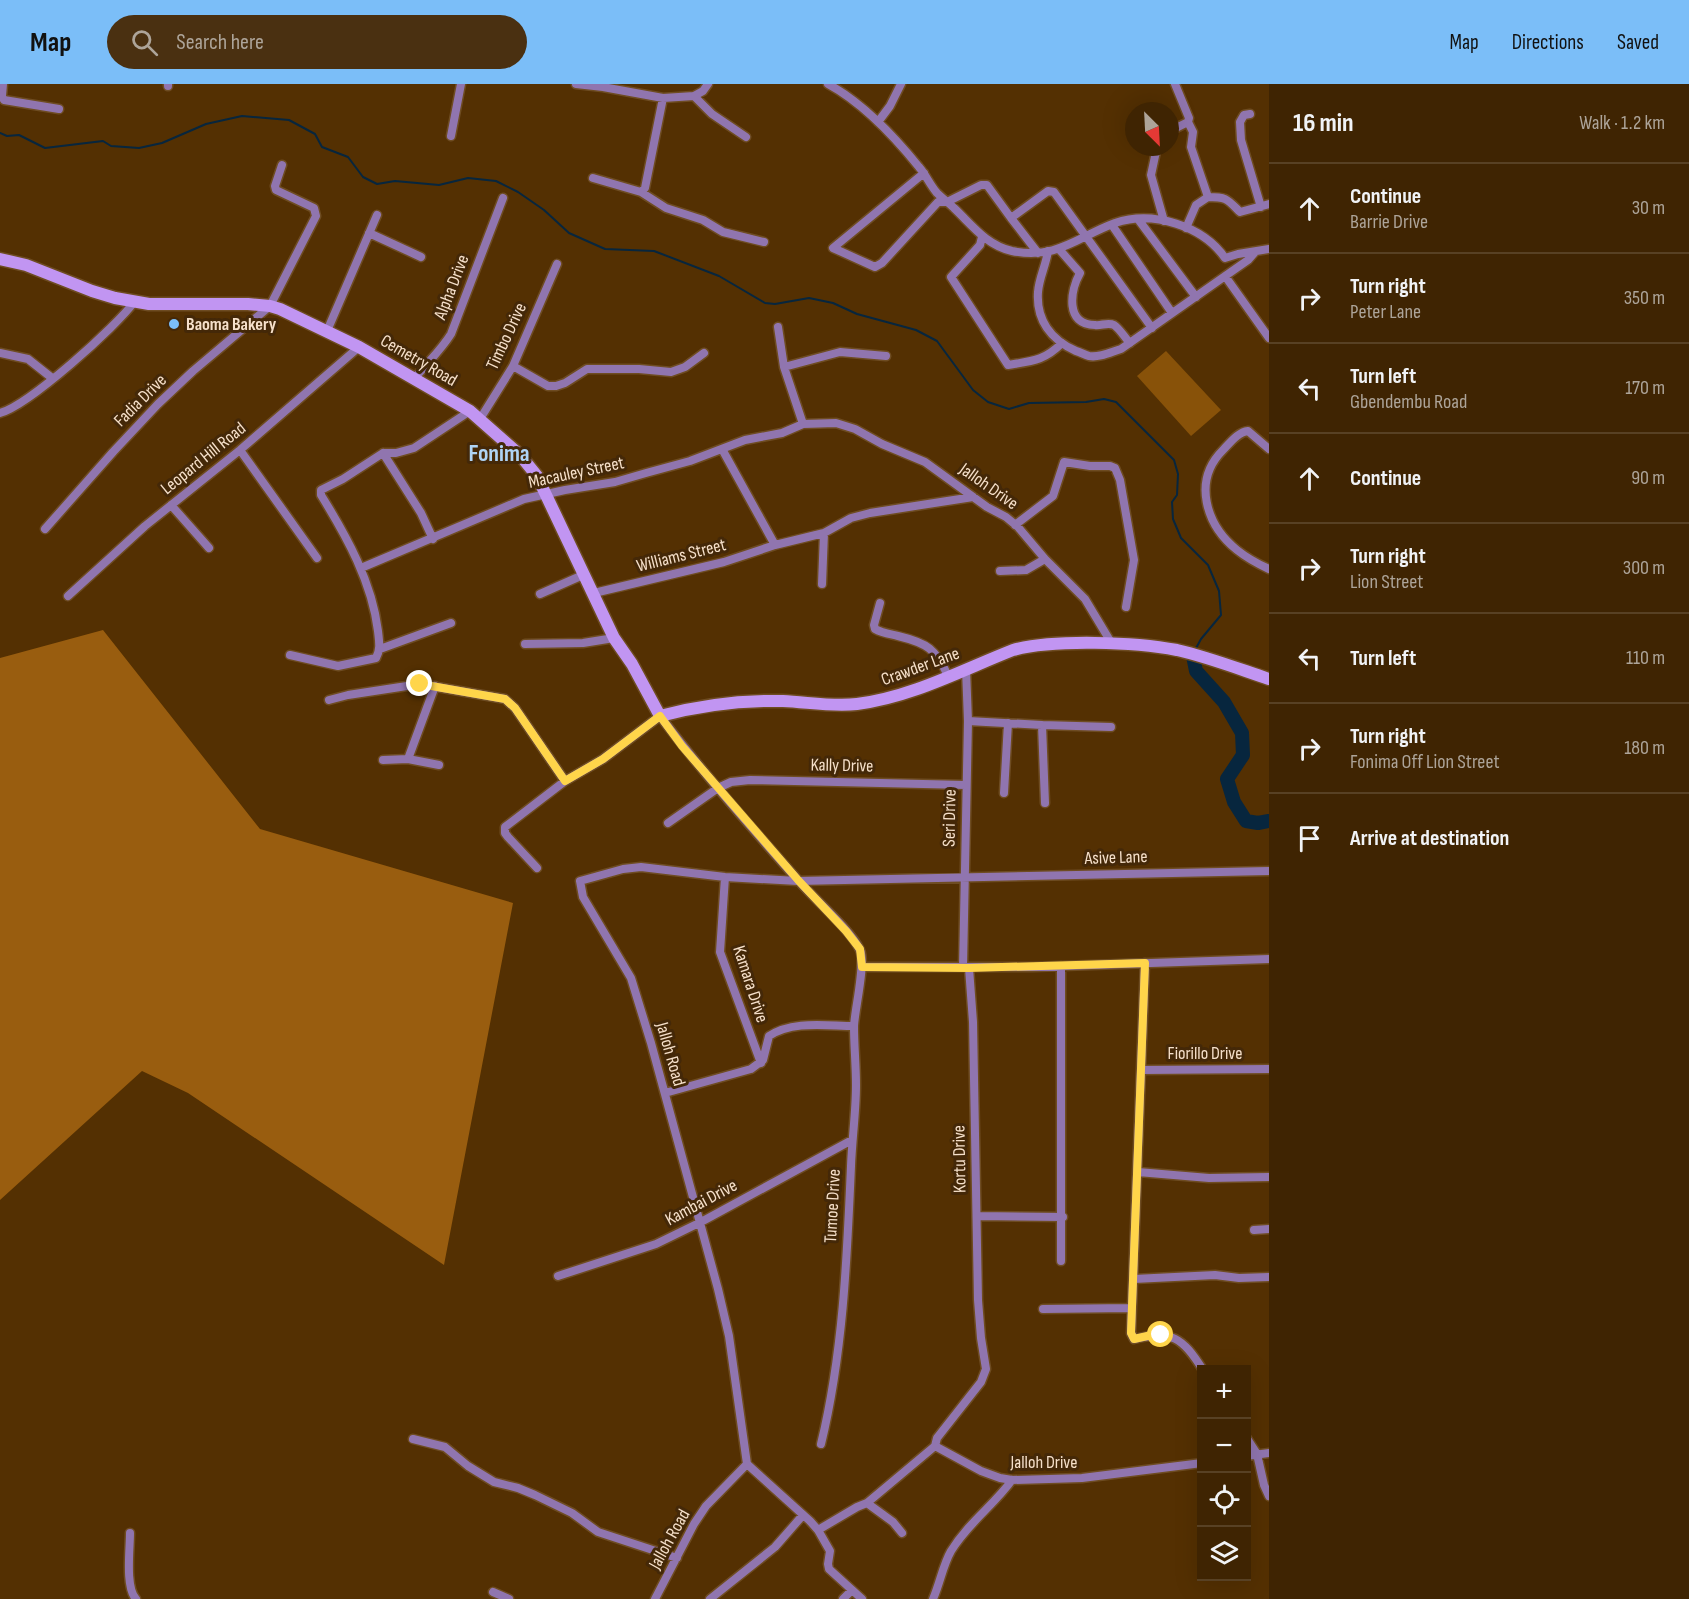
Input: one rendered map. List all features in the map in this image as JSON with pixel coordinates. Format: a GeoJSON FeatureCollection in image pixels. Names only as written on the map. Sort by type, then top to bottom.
{"type":"FeatureCollection","features":[{"type":"Feature","properties":{"kind":"street"},"geometry":{"type":"LineString","coordinates":[[3,84],[4,100],[59,109]]}},
{"type":"Feature","properties":{"kind":"street"},"geometry":{"type":"LineString","coordinates":[[451,136],[461,84]]}},
{"type":"Feature","properties":{"kind":"street"},"geometry":{"type":"LineString","coordinates":[[576,84],[663,98],[694,96],[703,91],[708,84]]}},
{"type":"Feature","properties":{"kind":"street"},"geometry":{"type":"LineString","coordinates":[[828,84],[878,122],[924,173],[938,193],[982,237],[1010,250],[1038,253],[1059,249],[1112,225],[1138,219],[1171,222],[1186,228],[1218,248],[1225,258],[1269,249]]}},
{"type":"Feature","properties":{"kind":"street"},"geometry":{"type":"LineString","coordinates":[[878,122],[890,106],[901,84]]}},
{"type":"Feature","properties":{"kind":"street"},"geometry":{"type":"LineString","coordinates":[[1175,84],[1189,118],[1188,122],[1193,132],[1191,147],[1208,197]]}},
{"type":"Feature","properties":{"kind":"street"},"geometry":{"type":"LineString","coordinates":[[694,96],[712,114],[746,137]]}},
{"type":"Feature","properties":{"kind":"street"},"geometry":{"type":"LineString","coordinates":[[641,192],[649,176],[663,98]]}},
{"type":"Feature","properties":{"kind":"street"},"geometry":{"type":"LineString","coordinates":[[1186,228],[1196,205],[1208,197],[1223,197],[1230,200],[1240,212],[1265,206],[1241,140],[1240,122],[1244,116],[1251,114]]}},
{"type":"Feature","properties":{"kind":"street"},"geometry":{"type":"LineString","coordinates":[[1179,126],[1188,122]]}},
{"type":"Feature","properties":{"kind":"street"},"geometry":{"type":"LineString","coordinates":[[1155,156],[1151,175],[1164,221]]}},
{"type":"Feature","properties":{"kind":"street"},"geometry":{"type":"LineString","coordinates":[[270,306],[316,216],[314,208],[276,190],[275,186],[282,165]]}},
{"type":"Feature","properties":{"kind":"street"},"geometry":{"type":"LineString","coordinates":[[924,173],[833,248],[875,267],[882,263],[938,202],[947,201],[973,188],[987,185],[1038,253]]}},
{"type":"Feature","properties":{"kind":"street"},"geometry":{"type":"LineString","coordinates":[[593,178],[641,192],[666,208],[703,220],[723,232],[764,242]]}},
{"type":"Feature","properties":{"kind":"street"},"geometry":{"type":"LineString","coordinates":[[1011,218],[1048,191],[1054,192],[1152,328]]}},
{"type":"Feature","properties":{"kind":"street","name":"Alpha Drive"},"geometry":{"type":"LineString","coordinates":[[415,378],[444,346],[451,334],[503,198]]}},
{"type":"Feature","properties":{"kind":"street"},"geometry":{"type":"LineString","coordinates":[[327,331],[377,215]]}},
{"type":"Feature","properties":{"kind":"street"},"geometry":{"type":"LineString","coordinates":[[1138,219],[1196,297]]}},
{"type":"Feature","properties":{"kind":"street"},"geometry":{"type":"LineString","coordinates":[[1112,225],[1173,313]]}},
{"type":"Feature","properties":{"kind":"street"},"geometry":{"type":"LineString","coordinates":[[369,233],[420,257]]}},
{"type":"Feature","properties":{"kind":"street"},"geometry":{"type":"LineString","coordinates":[[982,237],[980,245],[951,277],[1008,365],[1041,359],[1051,354],[1062,343]]}},
{"type":"Feature","properties":{"kind":"street"},"geometry":{"type":"LineString","coordinates":[[1059,249],[1080,273],[1074,283],[1071,298],[1072,308],[1077,316],[1084,323],[1094,326],[1109,323],[1115,326],[1130,343]]}},
{"type":"Feature","properties":{"kind":"street"},"geometry":{"type":"LineString","coordinates":[[1048,251],[1038,292],[1039,311],[1049,331],[1062,343],[1089,356],[1103,355],[1121,349],[1248,260],[1255,252]]}},
{"type":"Feature","properties":{"kind":"street","name":"Cemetry Road"},"geometry":{"type":"LineString","coordinates":[[0,259],[36,268],[92,291],[135,301],[165,304],[270,306],[359,347],[475,415],[520,455],[537,476],[614,638],[632,664],[660,716]]}},
{"type":"Feature","properties":{"kind":"street","name":"Timbo Drive"},"geometry":{"type":"LineString","coordinates":[[475,415],[513,366],[556,264]]}},
{"type":"Feature","properties":{"kind":"street"},"geometry":{"type":"LineString","coordinates":[[1225,276],[1269,338]]}},
{"type":"Feature","properties":{"kind":"street"},"geometry":{"type":"LineString","coordinates":[[0,413],[20,404],[113,328],[135,301]]}},
{"type":"Feature","properties":{"kind":"street","name":"Fadia Drive"},"geometry":{"type":"LineString","coordinates":[[45,529],[158,404],[270,306]]}},
{"type":"Feature","properties":{"kind":"street"},"geometry":{"type":"LineString","coordinates":[[778,327],[784,367],[803,424]]}},
{"type":"Feature","properties":{"kind":"street","name":"Leopard Hill Road"},"geometry":{"type":"LineString","coordinates":[[68,596],[145,526],[240,450],[359,347]]}},
{"type":"Feature","properties":{"kind":"street"},"geometry":{"type":"LineString","coordinates":[[784,367],[840,352],[886,356]]}},
{"type":"Feature","properties":{"kind":"street"},"geometry":{"type":"LineString","coordinates":[[0,353],[28,359],[52,378]]}},
{"type":"Feature","properties":{"kind":"street"},"geometry":{"type":"LineString","coordinates":[[513,366],[549,386],[556,386],[587,369],[639,369],[671,372],[685,367],[704,353]]}},
{"type":"Feature","properties":{"kind":"street"},"geometry":{"type":"LineString","coordinates":[[290,655],[338,666],[376,658],[380,649],[376,621],[361,568],[341,527],[321,495],[321,490],[343,479],[383,453],[396,453],[414,448],[475,415]]}},
{"type":"Feature","properties":{"kind":"street","name":"Jalloh Drive"},"geometry":{"type":"LineString","coordinates":[[803,424],[836,423],[855,429],[882,444],[925,462],[1015,525],[1085,599],[1112,644]]}},
{"type":"Feature","properties":{"kind":"street","name":"Macauley Street"},"geometry":{"type":"LineString","coordinates":[[361,568],[524,499],[615,482],[690,461],[754,438],[783,433],[803,424]]}},
{"type":"Feature","properties":{"kind":"street"},"geometry":{"type":"LineString","coordinates":[[1269,449],[1248,431],[1241,432],[1210,466],[1204,485],[1206,502],[1212,518],[1229,543],[1269,569]]}},
{"type":"Feature","properties":{"kind":"street"},"geometry":{"type":"LineString","coordinates":[[722,449],[775,545]]}},
{"type":"Feature","properties":{"kind":"street"},"geometry":{"type":"LineString","coordinates":[[240,450],[317,558]]}},
{"type":"Feature","properties":{"kind":"street"},"geometry":{"type":"LineString","coordinates":[[383,453],[421,513],[433,539]]}},
{"type":"Feature","properties":{"kind":"street"},"geometry":{"type":"LineString","coordinates":[[1015,525],[1053,496],[1064,462],[1115,468],[1120,480],[1134,560],[1126,607]]}},
{"type":"Feature","properties":{"kind":"street","name":"Williams Street"},"geometry":{"type":"LineString","coordinates":[[594,593],[724,562],[775,545],[824,533],[851,518],[870,513],[973,496]]}},
{"type":"Feature","properties":{"kind":"street"},"geometry":{"type":"LineString","coordinates":[[171,505],[209,548]]}},
{"type":"Feature","properties":{"kind":"street"},"geometry":{"type":"LineString","coordinates":[[822,584],[824,533]]}},
{"type":"Feature","properties":{"kind":"street"},"geometry":{"type":"LineString","coordinates":[[1000,571],[1026,570],[1045,559]]}},
{"type":"Feature","properties":{"kind":"street"},"geometry":{"type":"LineString","coordinates":[[540,594],[584,575]]}},
{"type":"Feature","properties":{"kind":"street"},"geometry":{"type":"LineString","coordinates":[[880,603],[874,624],[875,629],[914,640],[930,648],[939,657],[948,676]]}},
{"type":"Feature","properties":{"kind":"street"},"geometry":{"type":"LineString","coordinates":[[380,649],[451,623]]}},
{"type":"Feature","properties":{"kind":"street"},"geometry":{"type":"LineString","coordinates":[[525,644],[583,643],[614,638]]}},
{"type":"Feature","properties":{"kind":"street","name":"Crawder Lane"},"geometry":{"type":"LineString","coordinates":[[660,716],[689,709],[748,701],[854,705],[901,696],[1013,650],[1031,645],[1112,644],[1168,649],[1203,657],[1269,679]]}},
{"type":"Feature","properties":{"kind":"street","name":"Seri Drive"},"geometry":{"type":"LineString","coordinates":[[966,669],[968,721],[966,967]]}},
{"type":"Feature","properties":{"kind":"street"},"geometry":{"type":"LineString","coordinates":[[329,700],[420,684],[505,699],[515,708],[565,781]]}},
{"type":"Feature","properties":{"kind":"street"},"geometry":{"type":"LineString","coordinates":[[408,759],[435,686]]}},
{"type":"Feature","properties":{"kind":"street"},"geometry":{"type":"LineString","coordinates":[[537,868],[508,837],[505,827],[565,781],[603,759],[660,716],[718,788],[855,942],[860,949],[862,967],[1061,966],[1269,959]]}},
{"type":"Feature","properties":{"kind":"street"},"geometry":{"type":"LineString","coordinates":[[968,721],[1111,727]]}},
{"type":"Feature","properties":{"kind":"street"},"geometry":{"type":"LineString","coordinates":[[1004,793],[1008,723]]}},
{"type":"Feature","properties":{"kind":"street"},"geometry":{"type":"LineString","coordinates":[[1042,725],[1045,802]]}},
{"type":"Feature","properties":{"kind":"street"},"geometry":{"type":"LineString","coordinates":[[383,759],[408,759],[439,765]]}},
{"type":"Feature","properties":{"kind":"street","name":"Kally Drive"},"geometry":{"type":"LineString","coordinates":[[718,788],[731,782],[750,780],[966,785]]}},
{"type":"Feature","properties":{"kind":"street"},"geometry":{"type":"LineString","coordinates":[[668,823],[718,788]]}},
{"type":"Feature","properties":{"kind":"street","name":"Jalloh Road"},"geometry":{"type":"LineString","coordinates":[[656,1599],[694,1524],[706,1506],[747,1464],[729,1336],[665,1093],[631,978],[583,897],[580,881],[623,869],[641,867],[725,877],[798,880],[965,876]]}},
{"type":"Feature","properties":{"kind":"street","name":"Asive Lane"},"geometry":{"type":"LineString","coordinates":[[965,876],[1269,871]]}},
{"type":"Feature","properties":{"kind":"street","name":"Kamara Drive"},"geometry":{"type":"LineString","coordinates":[[725,877],[720,952],[761,1063]]}},
{"type":"Feature","properties":{"kind":"street"},"geometry":{"type":"LineString","coordinates":[[1145,963],[1131,1333],[1134,1339],[1156,1334],[1173,1337],[1193,1355],[1200,1365]]}},
{"type":"Feature","properties":{"kind":"street"},"geometry":{"type":"LineString","coordinates":[[1061,966],[1063,1217],[1061,1261]]}},
{"type":"Feature","properties":{"kind":"street","name":"Tumoe Drive"},"geometry":{"type":"LineString","coordinates":[[821,1444],[831,1403],[837,1360],[855,1117],[854,1026],[862,967]]}},
{"type":"Feature","properties":{"kind":"street","name":"Kortu Drive"},"geometry":{"type":"LineString","coordinates":[[934,1446],[937,1438],[981,1382],[986,1369],[979,1310],[973,1022],[966,967]]}},
{"type":"Feature","properties":{"kind":"street"},"geometry":{"type":"LineString","coordinates":[[665,1093],[739,1073],[761,1063],[769,1036],[778,1029],[791,1026],[854,1026]]}},
{"type":"Feature","properties":{"kind":"street","name":"Fiorillo Drive"},"geometry":{"type":"LineString","coordinates":[[1141,1070],[1269,1069]]}},
{"type":"Feature","properties":{"kind":"street","name":"Kambai Drive"},"geometry":{"type":"LineString","coordinates":[[558,1276],[656,1244],[852,1140]]}},
{"type":"Feature","properties":{"kind":"street"},"geometry":{"type":"LineString","coordinates":[[1138,1172],[1180,1177],[1269,1177]]}},
{"type":"Feature","properties":{"kind":"street"},"geometry":{"type":"LineString","coordinates":[[977,1216],[1063,1217]]}},
{"type":"Feature","properties":{"kind":"street"},"geometry":{"type":"LineString","coordinates":[[1254,1230],[1269,1228]]}},
{"type":"Feature","properties":{"kind":"street"},"geometry":{"type":"LineString","coordinates":[[1134,1279],[1215,1275],[1239,1278],[1269,1277]]}},
{"type":"Feature","properties":{"kind":"street"},"geometry":{"type":"LineString","coordinates":[[1043,1309],[1131,1308]]}},
{"type":"Feature","properties":{"kind":"street"},"geometry":{"type":"LineString","coordinates":[[413,1438],[445,1447],[468,1466],[494,1482],[536,1495],[611,1538],[678,1558]]}},
{"type":"Feature","properties":{"kind":"street"},"geometry":{"type":"LineString","coordinates":[[1251,1445],[1257,1454],[1269,1496]]}},
{"type":"Feature","properties":{"kind":"street"},"geometry":{"type":"LineString","coordinates":[[818,1530],[867,1503],[934,1446]]}},
{"type":"Feature","properties":{"kind":"street","name":"Jalloh Drive"},"geometry":{"type":"LineString","coordinates":[[934,1446],[987,1473],[1012,1480],[1082,1479],[1197,1464]]}},
{"type":"Feature","properties":{"kind":"street"},"geometry":{"type":"LineString","coordinates":[[1251,1455],[1269,1453]]}},
{"type":"Feature","properties":{"kind":"street"},"geometry":{"type":"LineString","coordinates":[[747,1464],[818,1530],[830,1551],[828,1564],[830,1569],[862,1599]]}},
{"type":"Feature","properties":{"kind":"street"},"geometry":{"type":"LineString","coordinates":[[933,1599],[950,1553],[976,1518],[1006,1489],[1012,1480]]}},
{"type":"Feature","properties":{"kind":"street"},"geometry":{"type":"LineString","coordinates":[[867,1503],[893,1522],[902,1533]]}},
{"type":"Feature","properties":{"kind":"street"},"geometry":{"type":"LineString","coordinates":[[710,1599],[775,1548],[803,1515]]}},
{"type":"Feature","properties":{"kind":"street"},"geometry":{"type":"LineString","coordinates":[[130,1533],[130,1583],[132,1594],[136,1599]]}},
{"type":"Feature","properties":{"kind":"street"},"geometry":{"type":"LineString","coordinates":[[843,1599],[852,1590]]}},
{"type":"Feature","properties":{"kind":"street"},"geometry":{"type":"LineString","coordinates":[[493,1592],[508,1599]]}},
{"type":"Feature","properties":{"kind":"shaded area"},"geometry":{"type":"Polygon","coordinates":[[[1166,351],[1221,410],[1191,436],[1137,376],[1166,351]]]}},
{"type":"Feature","properties":{"kind":"shaded area"},"geometry":{"type":"Polygon","coordinates":[[[103,630],[260,829],[513,903],[444,1265],[188,1093],[142,1071],[0,1200],[0,658],[103,630]]]}},
{"type":"Feature","properties":{"kind":"waterway"},"geometry":{"type":"LineString","coordinates":[[0,133],[7,136],[19,135],[45,148],[103,141],[111,146],[139,148],[162,143],[206,124],[242,116],[289,120],[315,134],[322,147],[348,157],[363,177],[377,184],[395,181],[439,185],[468,178],[496,181],[518,192],[544,210],[569,233],[605,249],[654,251],[719,276],[765,303],[775,304],[809,298],[833,303],[857,314],[916,330],[937,341],[973,390],[988,402],[1009,409],[1029,403],[1086,402],[1104,399],[1116,402],[1174,460],[1178,474],[1177,495],[1172,502],[1173,519],[1181,538],[1208,565],[1219,591],[1221,615],[1195,650]]}},
{"type":"Feature","properties":{"kind":"waterway"},"geometry":{"type":"LineString","coordinates":[[1193,656],[1196,671],[1224,702],[1242,733],[1243,755],[1227,779],[1234,802],[1246,821],[1258,823],[1269,821]]}},
{"type":"Feature","properties":{"kind":"place","name":"Baoma Bakery"},"geometry":{"type":"Point","coordinates":[174,324]}},
{"type":"Feature","properties":{"kind":"district","name":"Fonima"},"geometry":{"type":"Point","coordinates":[499,453]}},
{"type":"Feature","properties":{"kind":"route"},"geometry":{"type":"LineString","coordinates":[[420,684],[505,699],[515,708],[565,781],[603,759],[660,716],[682,746],[798,880],[846,931],[860,949],[862,967],[969,968],[1145,963],[1131,1333],[1134,1339],[1161,1335]]}}]}
